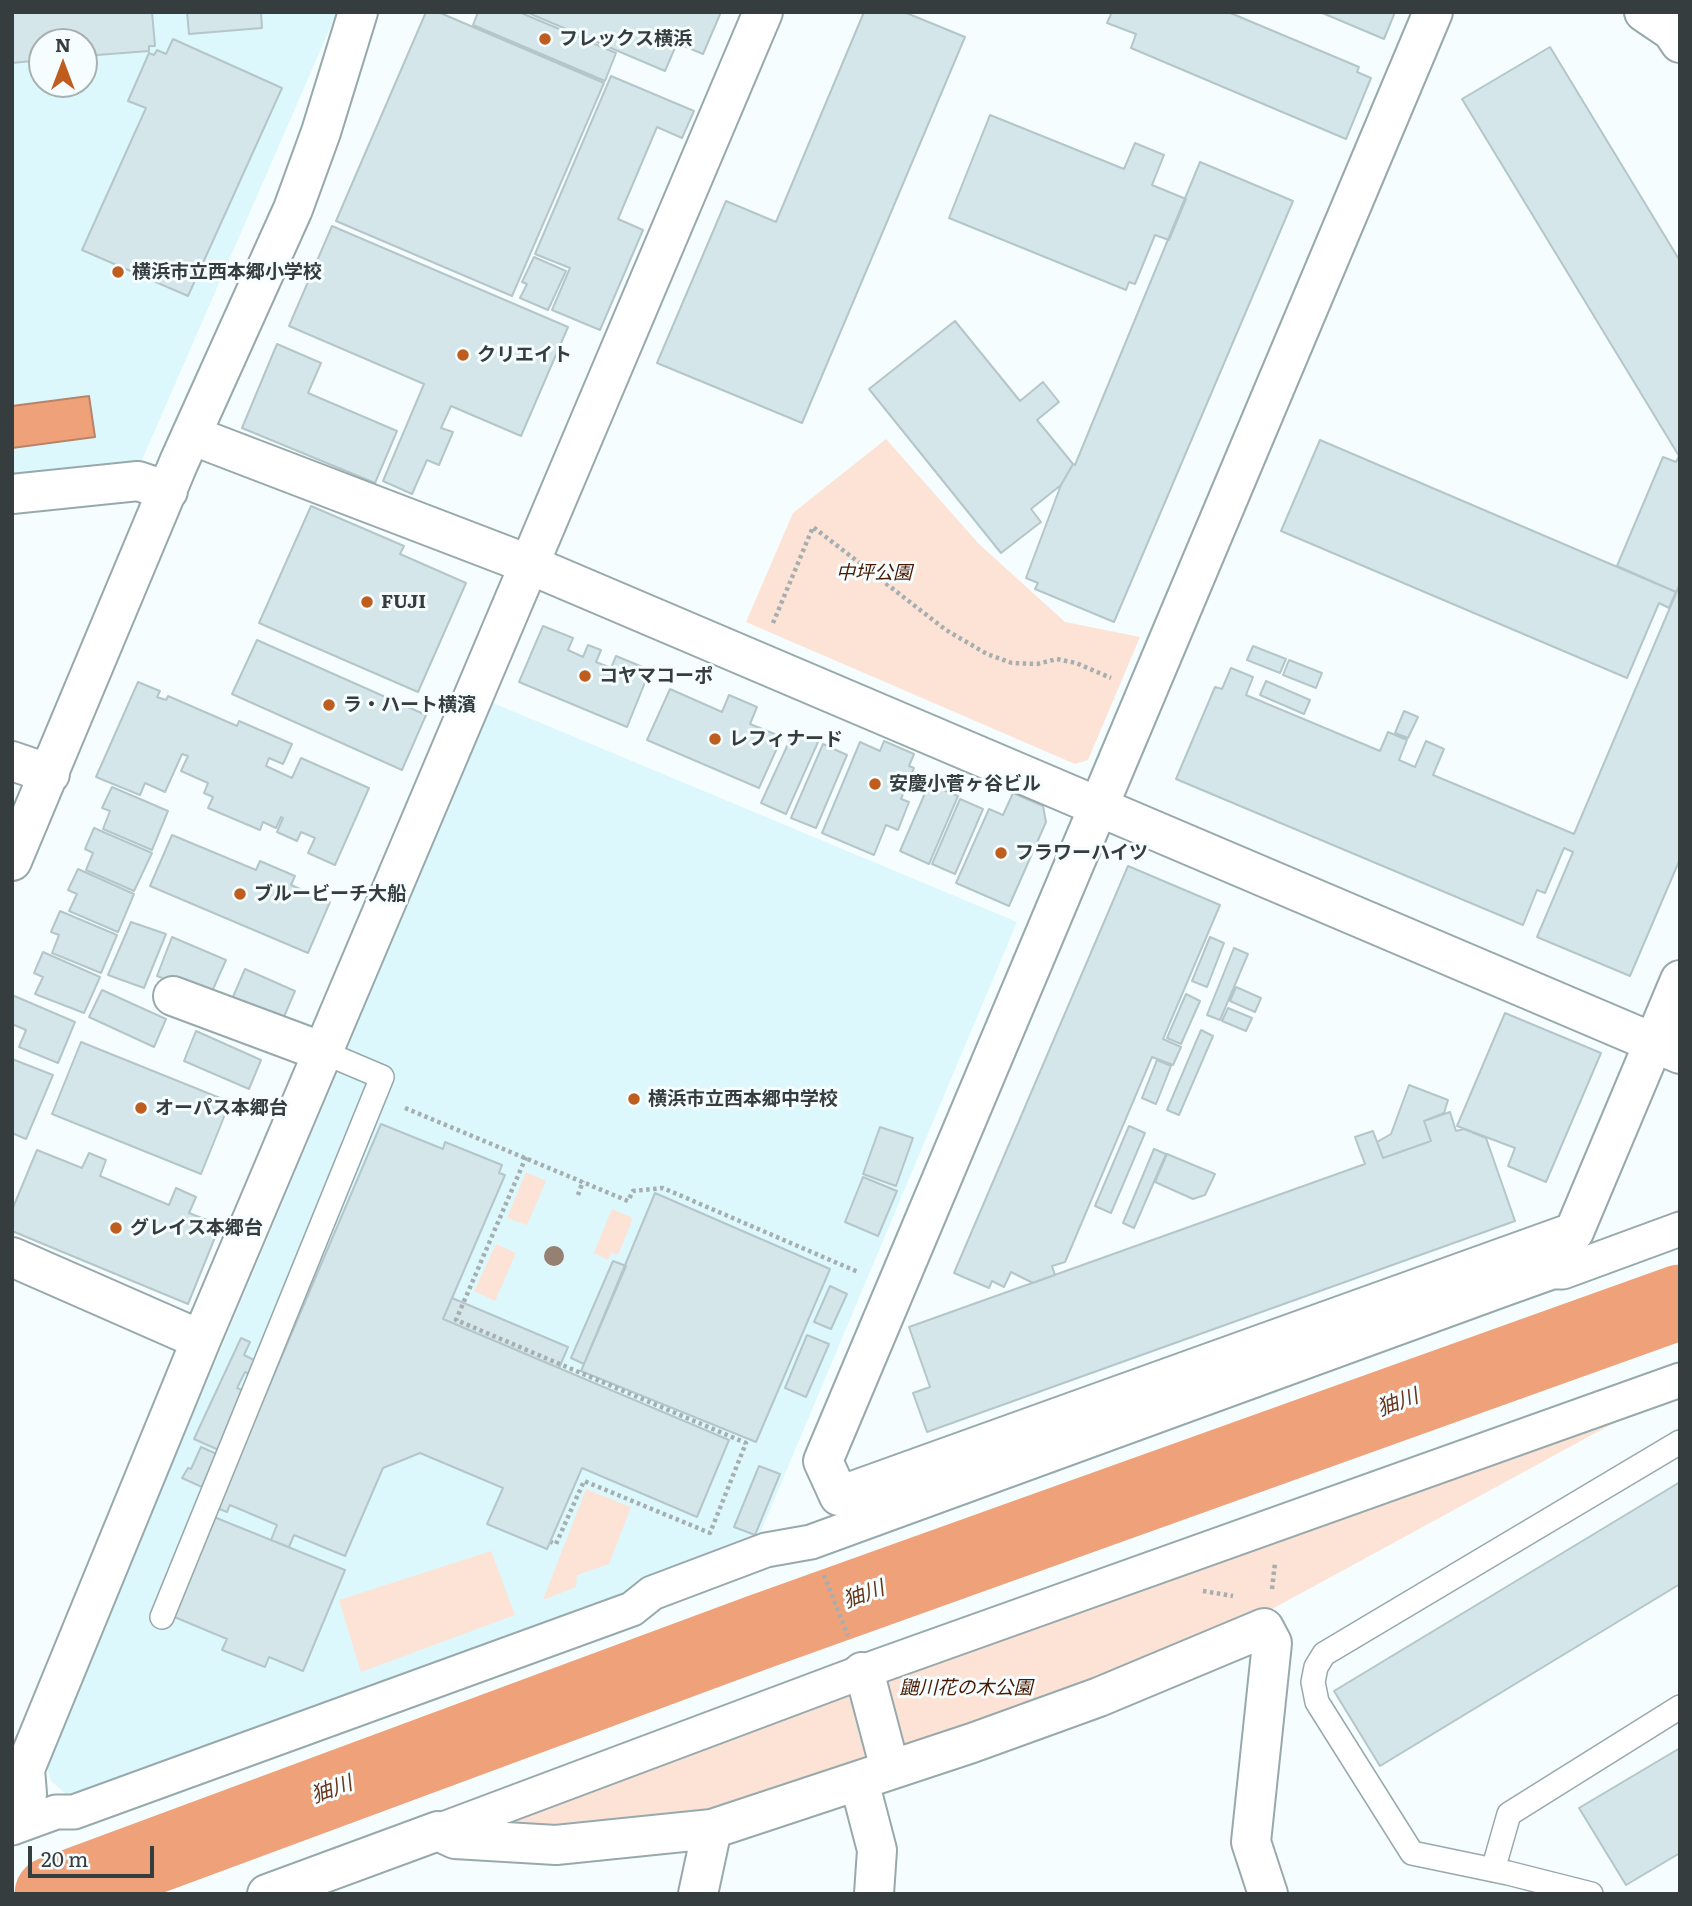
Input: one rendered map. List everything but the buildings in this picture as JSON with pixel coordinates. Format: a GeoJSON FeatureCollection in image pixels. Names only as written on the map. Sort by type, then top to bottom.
{"type":"FeatureCollection","features":[{"type":"Feature","properties":{"kind":"street"},"geometry":{"type":"LineString","coordinates":[[12,861],[191,435],[293,209],[321,132],[358,12]]}},
{"type":"Feature","properties":{"kind":"street"},"geometry":{"type":"LineString","coordinates":[[763,12],[201,1340],[25,1769],[22,1810],[74,1812],[632,1609],[652,1593],[766,1550],[811,1542],[1552,1272],[1563,1272],[1680,1229]]}},
{"type":"Feature","properties":{"kind":"street"},"geometry":{"type":"LineString","coordinates":[[1433,12],[823,1461],[839,1496],[1574,1233],[1667,1048],[1680,980]]}},
{"type":"Feature","properties":{"kind":"street"},"geometry":{"type":"LineString","coordinates":[[191,435],[528,564],[1667,1048]]}},
{"type":"Feature","properties":{"kind":"street"},"geometry":{"type":"LineString","coordinates":[[12,494],[138,481],[167,491]]}},
{"type":"Feature","properties":{"kind":"street"},"geometry":{"type":"LineString","coordinates":[[12,761],[50,774]]}},
{"type":"Feature","properties":{"kind":"street"},"geometry":{"type":"LineString","coordinates":[[173,996],[323,1052]]}},
{"type":"Feature","properties":{"kind":"street"},"geometry":{"type":"LineString","coordinates":[[12,1256],[201,1340]]}},
{"type":"Feature","properties":{"kind":"street"},"geometry":{"type":"LineString","coordinates":[[267,1894],[862,1672],[1680,1380]]}},
{"type":"Feature","properties":{"kind":"street"},"geometry":{"type":"LineString","coordinates":[[438,1831],[455,1839],[556,1845],[712,1829],[972,1743],[1098,1697],[1264,1628],[1272,1643],[1251,1842],[1268,1894]]}},
{"type":"Feature","properties":{"kind":"street"},"geometry":{"type":"LineString","coordinates":[[862,1672],[867,1682],[875,1775],[877,1850],[874,1894]]}},
{"type":"Feature","properties":{"kind":"street"},"geometry":{"type":"LineString","coordinates":[[698,1894],[712,1829]]}},
{"type":"Feature","properties":{"kind":"lane"},"geometry":{"type":"LineString","coordinates":[[162,1617],[382,1077],[323,1052]]}},
{"type":"Feature","properties":{"kind":"lane"},"geometry":{"type":"LineString","coordinates":[[1591,1894],[1412,1853],[1317,1702],[1313,1682],[1316,1667],[1324,1654],[1680,1442]]}},
{"type":"Feature","properties":{"kind":"lane"},"geometry":{"type":"LineString","coordinates":[[1493,1870],[1509,1814],[1680,1707]]}},
{"type":"Feature","properties":{"kind":"path"},"geometry":{"type":"LineString","coordinates":[[772,625],[813,527],[946,630],[987,654],[1012,663],[1037,664],[1057,659],[1076,663],[1112,678]]}},
{"type":"Feature","properties":{"kind":"path"},"geometry":{"type":"LineString","coordinates":[[374,1096],[628,1201],[633,1191],[663,1188],[868,1276]]}},
{"type":"Feature","properties":{"kind":"path"},"geometry":{"type":"LineString","coordinates":[[526,1157],[456,1320],[746,1443],[710,1533],[584,1481],[556,1545],[551,1542]]}},
{"type":"Feature","properties":{"kind":"path"},"geometry":{"type":"LineString","coordinates":[[578,1195],[583,1181]]}},
{"type":"Feature","properties":{"kind":"path"},"geometry":{"type":"LineString","coordinates":[[495,1228],[502,1231]]}},
{"type":"Feature","properties":{"kind":"path"},"geometry":{"type":"LineString","coordinates":[[1264,1628],[1275,1570],[1272,1526]]}},
{"type":"Feature","properties":{"kind":"path"},"geometry":{"type":"LineString","coordinates":[[811,1542],[862,1672]]}},
{"type":"Feature","properties":{"kind":"path"},"geometry":{"type":"LineString","coordinates":[[1178,1559],[1184,1574],[1198,1589],[1256,1600],[1264,1628]]}},
{"type":"Feature","properties":{"kind":"shaded area","name":"横浜市立西本郷小学校"},"geometry":{"type":"Polygon","coordinates":[[[12,12],[337,12],[142,460],[12,474],[12,12]]]}},
{"type":"Feature","properties":{"kind":"shaded area"},"geometry":{"type":"Polygon","coordinates":[[[89,396],[95,437],[12,448],[12,406],[89,396]]]}},
{"type":"Feature","properties":{"kind":"shaded area","name":"横浜市立西本郷中学校"},"geometry":{"type":"Polygon","coordinates":[[[493,703],[1017,922],[758,1538],[627,1600],[74,1801],[51,1781],[46,1764],[493,703]]]}},
{"type":"Feature","properties":{"kind":"green space","name":"中坪公園"},"geometry":{"type":"Polygon","coordinates":[[[886,439],[979,544],[1065,622],[1140,637],[1088,760],[1075,764],[746,622],[793,513],[886,439]]]}},
{"type":"Feature","properties":{"kind":"green space"},"geometry":{"type":"Polygon","coordinates":[[[526,1172],[546,1181],[527,1225],[507,1218],[526,1172]]]}},
{"type":"Feature","properties":{"kind":"green space"},"geometry":{"type":"Polygon","coordinates":[[[612,1209],[633,1218],[618,1255],[611,1253],[608,1260],[594,1253],[612,1209]]]}},
{"type":"Feature","properties":{"kind":"green space"},"geometry":{"type":"Polygon","coordinates":[[[496,1244],[516,1253],[495,1301],[474,1291],[496,1244]]]}},
{"type":"Feature","properties":{"kind":"green space","name":"鼬川花の木公園"},"geometry":{"type":"Polygon","coordinates":[[[1645,1406],[1272,1609],[1095,1681],[897,1753],[877,1679],[1645,1406]]]}},
{"type":"Feature","properties":{"kind":"green space"},"geometry":{"type":"Polygon","coordinates":[[[586,1489],[631,1507],[609,1564],[577,1575],[576,1587],[543,1600],[586,1489]]]}},
{"type":"Feature","properties":{"kind":"green space"},"geometry":{"type":"Polygon","coordinates":[[[491,1551],[515,1615],[361,1672],[339,1600],[491,1551]]]}},
{"type":"Feature","properties":{"kind":"green space","name":"鼬川花の木公園"},"geometry":{"type":"Polygon","coordinates":[[[858,1685],[877,1762],[673,1820],[556,1832],[476,1827],[858,1685]]]}},
{"type":"Feature","properties":{"kind":"waterway","name":"㹨川"},"geometry":{"type":"LineString","coordinates":[[52,1894],[759,1632],[1680,1302]]}},
{"type":"Feature","properties":{"kind":"place","name":"フレックス横浜"},"geometry":{"type":"Point","coordinates":[545,39]}},
{"type":"Feature","properties":{"kind":"place","name":"横浜市立西本郷小学校"},"geometry":{"type":"Point","coordinates":[118,272]}},
{"type":"Feature","properties":{"kind":"place","name":"クリエイト"},"geometry":{"type":"Point","coordinates":[463,355]}},
{"type":"Feature","properties":{"kind":"place","name":"FUJI"},"geometry":{"type":"Point","coordinates":[367,602]}},
{"type":"Feature","properties":{"kind":"place","name":"コヤマコーポ"},"geometry":{"type":"Point","coordinates":[585,676]}},
{"type":"Feature","properties":{"kind":"place","name":"ラ・ハート横濱"},"geometry":{"type":"Point","coordinates":[329,705]}},
{"type":"Feature","properties":{"kind":"place","name":"レフィナード"},"geometry":{"type":"Point","coordinates":[715,739]}},
{"type":"Feature","properties":{"kind":"place","name":"安慶小菅ヶ谷ビル"},"geometry":{"type":"Point","coordinates":[875,784]}},
{"type":"Feature","properties":{"kind":"place","name":"フラワーハイツ"},"geometry":{"type":"Point","coordinates":[1001,853]}},
{"type":"Feature","properties":{"kind":"place","name":"ブルービーチ大船"},"geometry":{"type":"Point","coordinates":[240,894]}},
{"type":"Feature","properties":{"kind":"place","name":"横浜市立西本郷中学校"},"geometry":{"type":"Point","coordinates":[634,1099]}},
{"type":"Feature","properties":{"kind":"place","name":"オーパス本郷台"},"geometry":{"type":"Point","coordinates":[141,1108]}},
{"type":"Feature","properties":{"kind":"place","name":"グレイス本郷台"},"geometry":{"type":"Point","coordinates":[116,1228]}}]}
